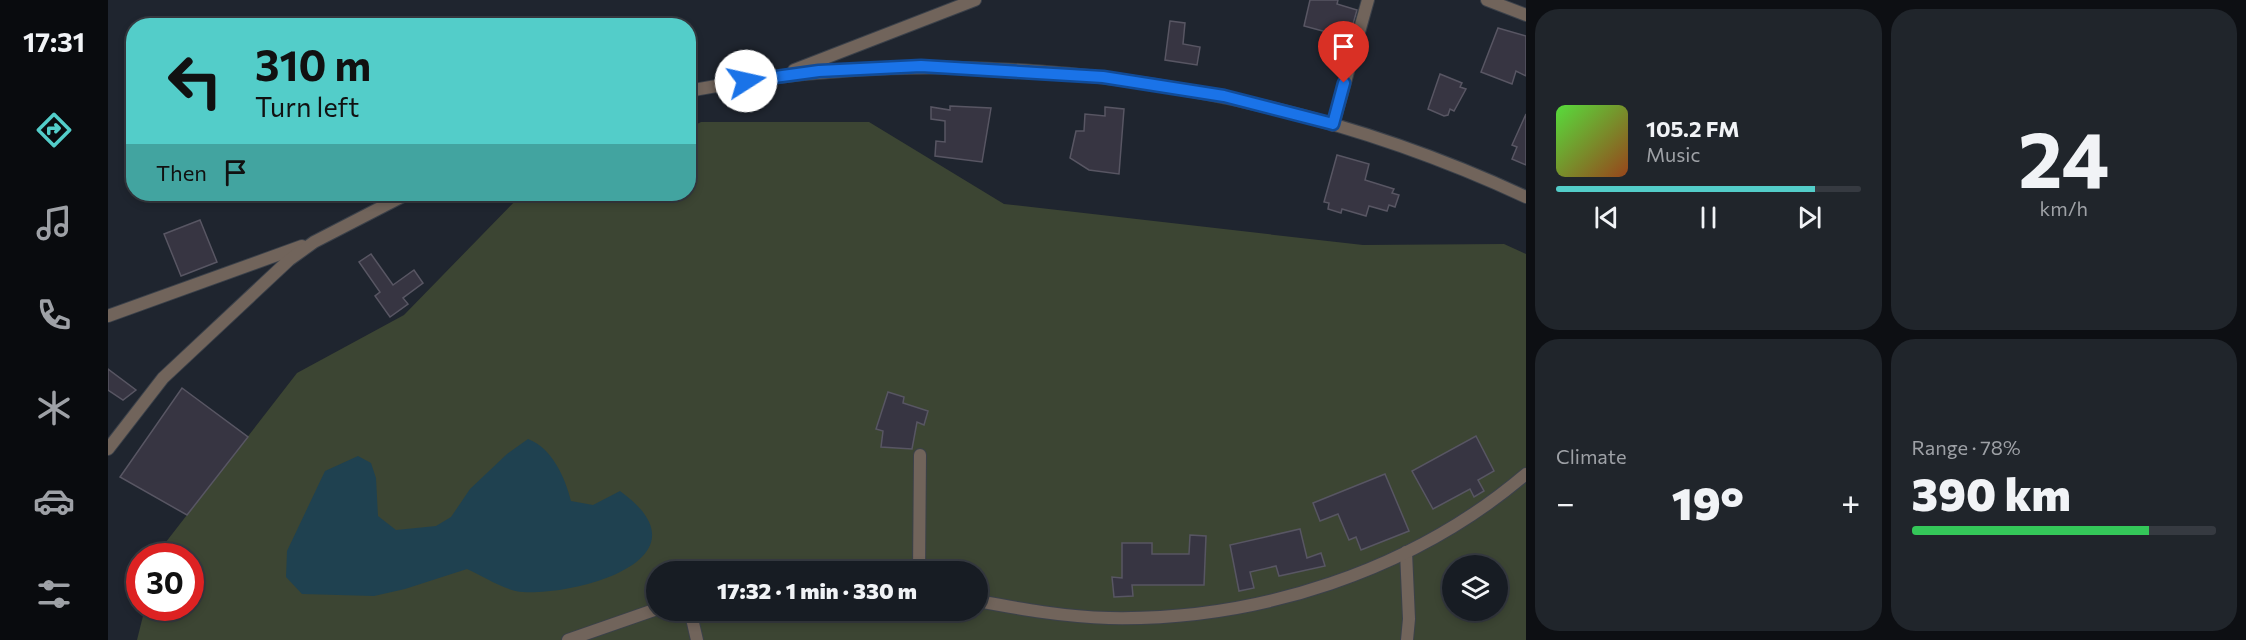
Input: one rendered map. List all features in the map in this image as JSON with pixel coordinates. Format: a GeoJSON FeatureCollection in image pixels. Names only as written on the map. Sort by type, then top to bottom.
{"type":"FeatureCollection","features":[{"type":"Feature","properties":{"kind":"street"},"geometry":{"type":"LineString","coordinates":[[782,75],[975,0]]}},
{"type":"Feature","properties":{"kind":"street"},"geometry":{"type":"LineString","coordinates":[[1333,124],[1368,0]]}},
{"type":"Feature","properties":{"kind":"street"},"geometry":{"type":"LineString","coordinates":[[1487,0],[1526,15]]}},
{"type":"Feature","properties":{"kind":"street"},"geometry":{"type":"LineString","coordinates":[[696,90],[782,75],[921,66],[1103,77],[1224,96],[1333,124],[1479,176],[1526,197]]}},
{"type":"Feature","properties":{"kind":"street"},"geometry":{"type":"LineString","coordinates":[[108,316],[314,242],[393,201]]}},
{"type":"Feature","properties":{"kind":"street"},"geometry":{"type":"LineString","coordinates":[[108,449],[163,378],[266,279],[314,242]]}},
{"type":"Feature","properties":{"kind":"street"},"geometry":{"type":"LineString","coordinates":[[920,455],[920,561]]}},
{"type":"Feature","properties":{"kind":"street"},"geometry":{"type":"LineString","coordinates":[[988,603],[1089,617],[1154,618],[1198,614],[1287,596],[1370,568],[1406,552],[1476,512],[1526,474]]}},
{"type":"Feature","properties":{"kind":"street"},"geometry":{"type":"LineString","coordinates":[[1406,552],[1409,619],[1407,640]]}},
{"type":"Feature","properties":{"kind":"street"},"geometry":{"type":"LineString","coordinates":[[568,640],[646,613]]}},
{"type":"Feature","properties":{"kind":"street"},"geometry":{"type":"LineString","coordinates":[[693,621],[697,640]]}},
{"type":"Feature","properties":{"kind":"green space"},"geometry":{"type":"Polygon","coordinates":[[[701,122],[869,122],[1004,204],[1363,245],[1504,244],[1526,254],[1526,640],[137,640],[142,621],[204,621],[204,543],[165,543],[297,373],[404,315],[515,201],[696,201],[696,124],[701,122]]]}},
{"type":"Feature","properties":{"kind":"water"},"geometry":{"type":"Polygon","coordinates":[[[528,439],[551,456],[565,482],[571,501],[593,505],[620,491],[645,515],[652,535],[645,553],[628,568],[603,579],[575,587],[547,591],[516,591],[467,569],[405,589],[374,596],[302,594],[286,577],[287,551],[325,471],[358,456],[371,463],[376,478],[378,516],[396,530],[436,526],[451,517],[470,489],[507,454],[528,439]]]}},
{"type":"Feature","properties":{"kind":"building"},"geometry":{"type":"Polygon","coordinates":[[[1310,0],[1338,0],[1337,4],[1357,10],[1349,38],[1304,26],[1310,0]]]}},
{"type":"Feature","properties":{"kind":"building"},"geometry":{"type":"Polygon","coordinates":[[[1170,21],[1185,23],[1183,44],[1200,47],[1197,65],[1165,60],[1170,21]]]}},
{"type":"Feature","properties":{"kind":"building"},"geometry":{"type":"Polygon","coordinates":[[[1498,28],[1526,36],[1526,76],[1516,71],[1512,84],[1481,72],[1498,28]]]}},
{"type":"Feature","properties":{"kind":"building"},"geometry":{"type":"Polygon","coordinates":[[[1440,74],[1462,83],[1460,87],[1466,89],[1454,111],[1450,109],[1448,115],[1444,116],[1428,109],[1440,74]]]}},
{"type":"Feature","properties":{"kind":"building"},"geometry":{"type":"Polygon","coordinates":[[[950,106],[991,108],[982,162],[935,156],[936,141],[945,142],[945,121],[931,119],[931,107],[950,110],[950,106]]]}},
{"type":"Feature","properties":{"kind":"building"},"geometry":{"type":"Polygon","coordinates":[[[1105,107],[1124,109],[1119,174],[1089,170],[1070,158],[1076,131],[1084,131],[1085,114],[1105,116],[1105,107]]]}},
{"type":"Feature","properties":{"kind":"building"},"geometry":{"type":"Polygon","coordinates":[[[1526,114],[1526,165],[1512,159],[1517,147],[1512,145],[1526,114]]]}},
{"type":"Feature","properties":{"kind":"building"},"geometry":{"type":"Polygon","coordinates":[[[1337,155],[1369,164],[1365,180],[1394,189],[1392,193],[1399,195],[1395,207],[1389,205],[1387,211],[1369,206],[1366,216],[1342,209],[1341,213],[1328,209],[1329,203],[1324,202],[1337,155]]]}},
{"type":"Feature","properties":{"kind":"building"},"geometry":{"type":"Polygon","coordinates":[[[200,220],[217,262],[181,276],[164,234],[200,220]]]}},
{"type":"Feature","properties":{"kind":"building"},"geometry":{"type":"Polygon","coordinates":[[[371,254],[393,285],[414,270],[423,283],[403,298],[408,304],[390,317],[375,296],[380,292],[359,262],[371,254]]]}},
{"type":"Feature","properties":{"kind":"building"},"geometry":{"type":"Polygon","coordinates":[[[108,369],[136,390],[123,400],[108,390],[108,369]]]}},
{"type":"Feature","properties":{"kind":"building"},"geometry":{"type":"Polygon","coordinates":[[[182,388],[248,437],[187,515],[120,477],[182,388]]]}},
{"type":"Feature","properties":{"kind":"building"},"geometry":{"type":"Polygon","coordinates":[[[888,392],[904,397],[903,403],[928,411],[924,425],[917,422],[912,449],[881,447],[883,431],[876,429],[888,392]]]}},
{"type":"Feature","properties":{"kind":"building"},"geometry":{"type":"Polygon","coordinates":[[[1476,436],[1494,471],[1478,480],[1484,491],[1474,497],[1470,489],[1433,509],[1412,471],[1476,436]]]}},
{"type":"Feature","properties":{"kind":"building"},"geometry":{"type":"Polygon","coordinates":[[[1385,474],[1409,531],[1361,550],[1356,537],[1349,540],[1338,514],[1320,521],[1313,503],[1385,474]]]}},
{"type":"Feature","properties":{"kind":"building"},"geometry":{"type":"Polygon","coordinates":[[[1300,529],[1307,558],[1321,553],[1325,566],[1279,576],[1276,566],[1250,572],[1254,588],[1239,591],[1230,545],[1300,529]]]}},
{"type":"Feature","properties":{"kind":"building"},"geometry":{"type":"Polygon","coordinates":[[[1190,535],[1206,536],[1204,585],[1132,585],[1133,596],[1114,597],[1112,577],[1122,578],[1122,543],[1152,543],[1152,554],[1189,554],[1190,535]]]}},
{"type":"Feature","properties":{"kind":"route"},"geometry":{"type":"LineString","coordinates":[[746,81],[819,71],[921,66],[1066,74],[1103,77],[1224,96],[1333,124],[1344,83]]}}]}
